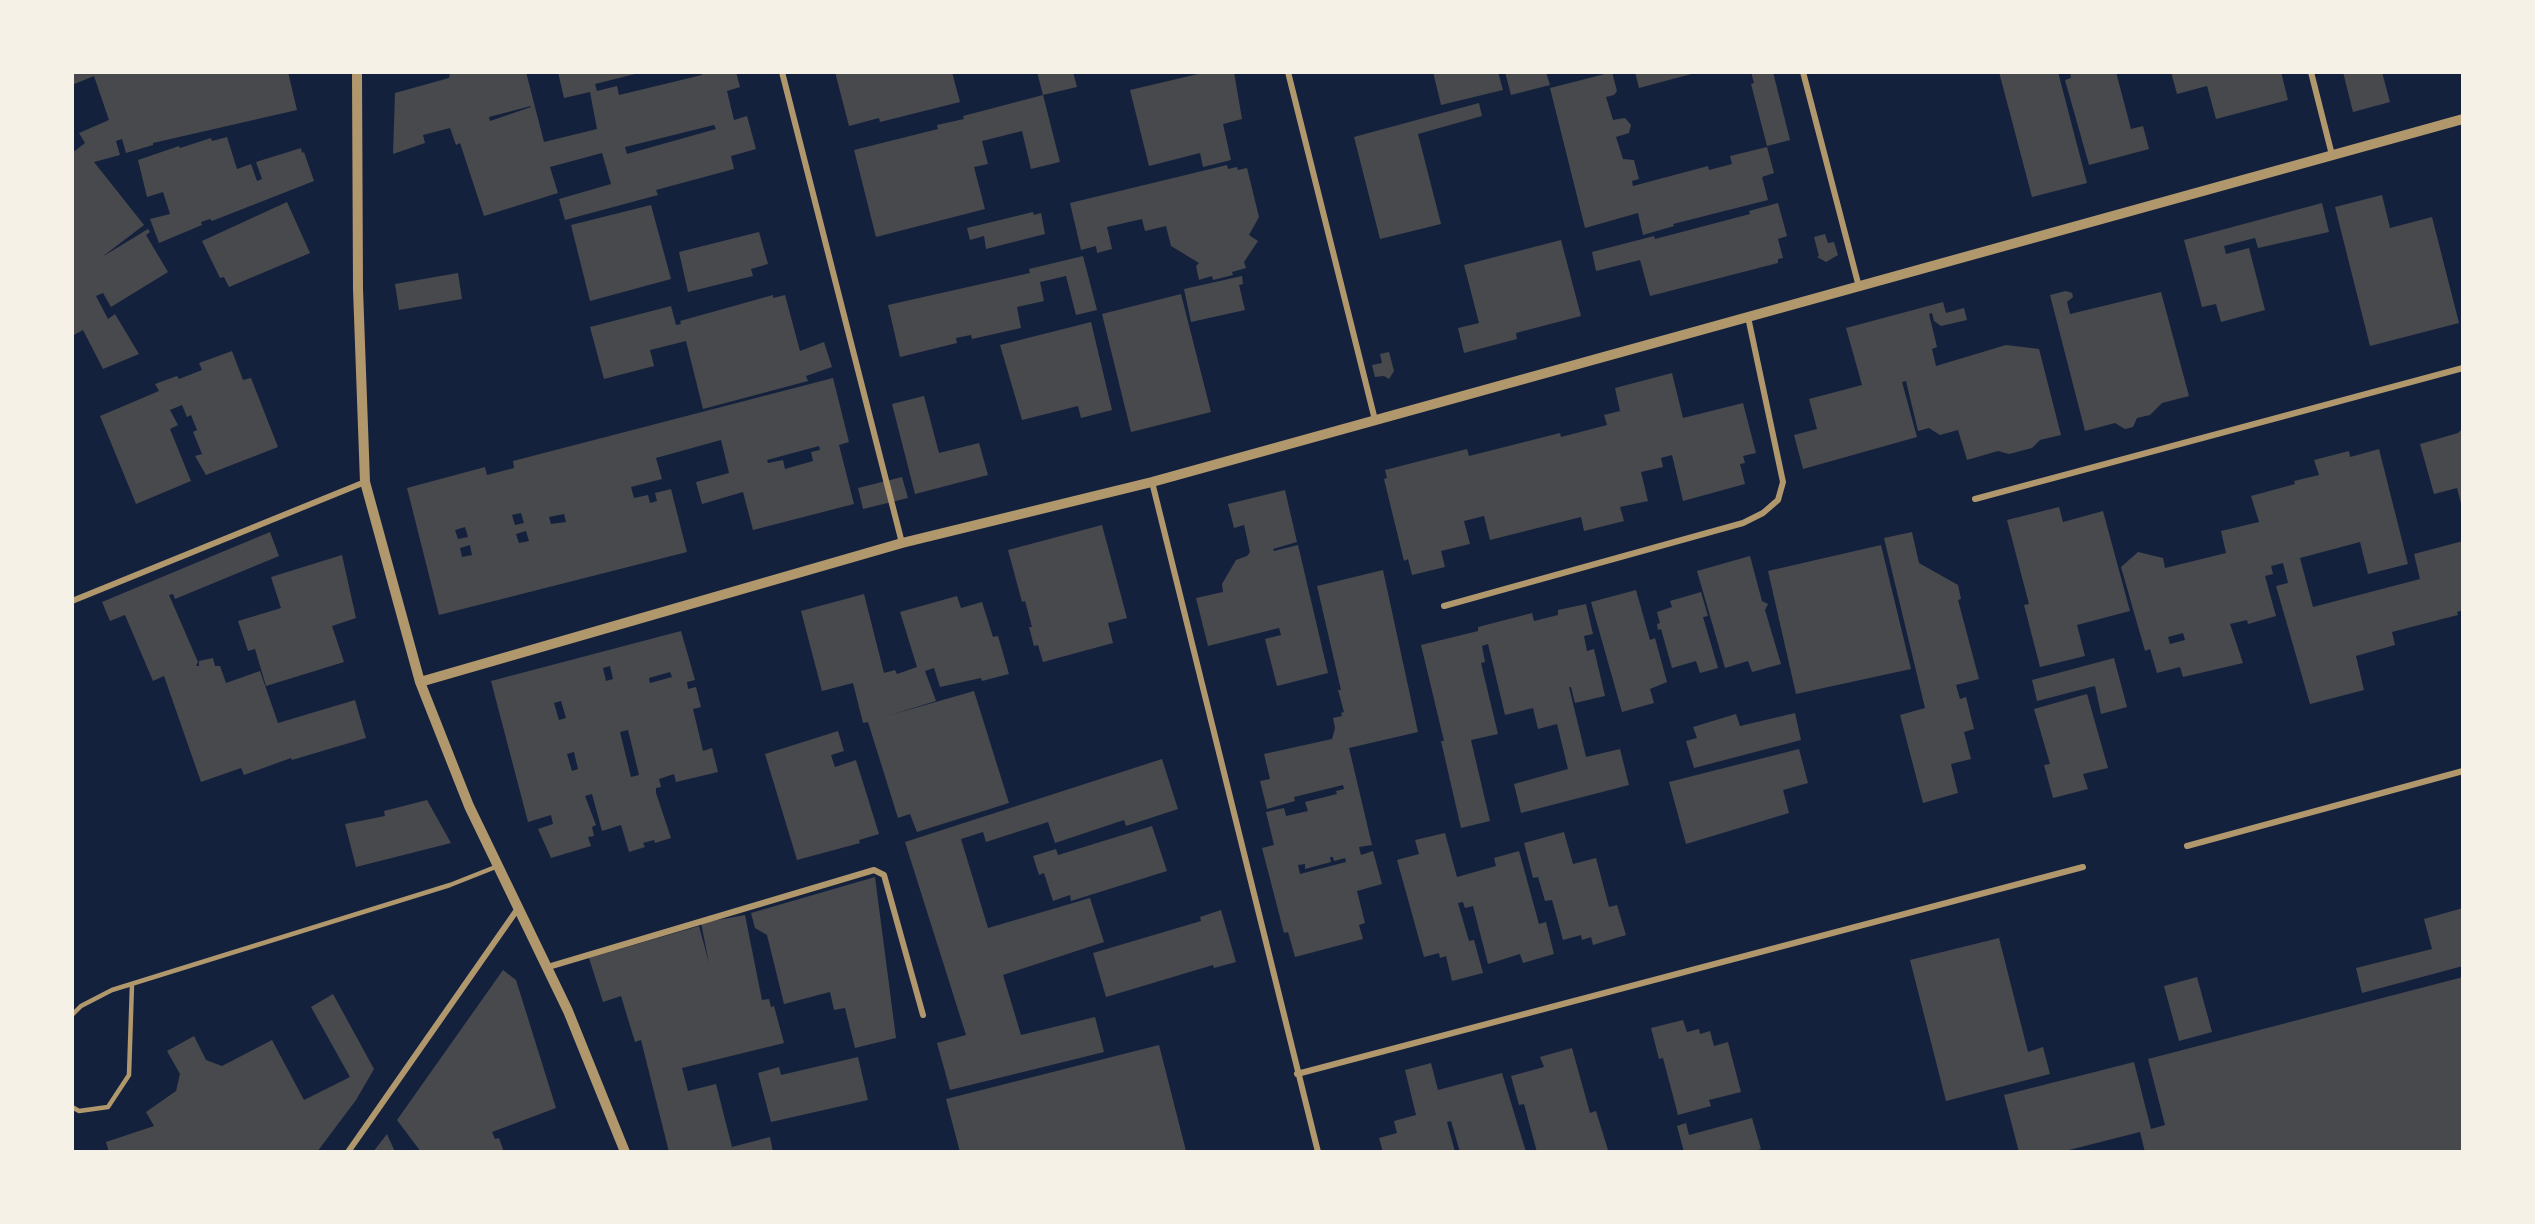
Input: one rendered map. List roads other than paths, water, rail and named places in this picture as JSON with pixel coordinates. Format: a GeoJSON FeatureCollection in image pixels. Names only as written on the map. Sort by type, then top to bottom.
{"type":"FeatureCollection","features":[{"type":"Feature","properties":{"kind":"street"},"geometry":{"type":"LineString","coordinates":[[357,72],[358,289],[365,482],[420,682],[469,806],[568,1011],[625,1152]]}},
{"type":"Feature","properties":{"kind":"street"},"geometry":{"type":"LineString","coordinates":[[782,72],[902,543]]}},
{"type":"Feature","properties":{"kind":"street"},"geometry":{"type":"LineString","coordinates":[[1288,72],[1375,420]]}},
{"type":"Feature","properties":{"kind":"street"},"geometry":{"type":"LineString","coordinates":[[1803,72],[1859,287]]}},
{"type":"Feature","properties":{"kind":"street"},"geometry":{"type":"LineString","coordinates":[[2311,72],[2332,155]]}},
{"type":"Feature","properties":{"kind":"street"},"geometry":{"type":"LineString","coordinates":[[420,682],[902,543],[1152,482],[2463,119]]}},
{"type":"Feature","properties":{"kind":"street"},"geometry":{"type":"LineString","coordinates":[[1444,606],[1743,523],[1763,513],[1778,500],[1783,482],[1748,317]]}},
{"type":"Feature","properties":{"kind":"street"},"geometry":{"type":"LineString","coordinates":[[1975,499],[2463,368]]}},
{"type":"Feature","properties":{"kind":"street"},"geometry":{"type":"LineString","coordinates":[[72,601],[365,482]]}},
{"type":"Feature","properties":{"kind":"street"},"geometry":{"type":"LineString","coordinates":[[1152,482],[1318,1152]]}},
{"type":"Feature","properties":{"kind":"street"},"geometry":{"type":"LineString","coordinates":[[2187,846],[2463,771]]}},
{"type":"Feature","properties":{"kind":"street"},"geometry":{"type":"LineString","coordinates":[[1297,1074],[2083,867]]}},
{"type":"Feature","properties":{"kind":"street"},"geometry":{"type":"LineString","coordinates":[[548,967],[874,870],[884,875],[922,1015]]}},
{"type":"Feature","properties":{"kind":"street"},"geometry":{"type":"LineString","coordinates":[[348,1152],[519,907]]}},
{"type":"Feature","properties":{"kind":"lane"},"geometry":{"type":"LineString","coordinates":[[72,1016],[81,1006],[112,990],[450,885],[498,866]]}},
{"type":"Feature","properties":{"kind":"lane"},"geometry":{"type":"LineString","coordinates":[[72,1107],[79,1111],[108,1107],[129,1075],[132,984]]}}]}
